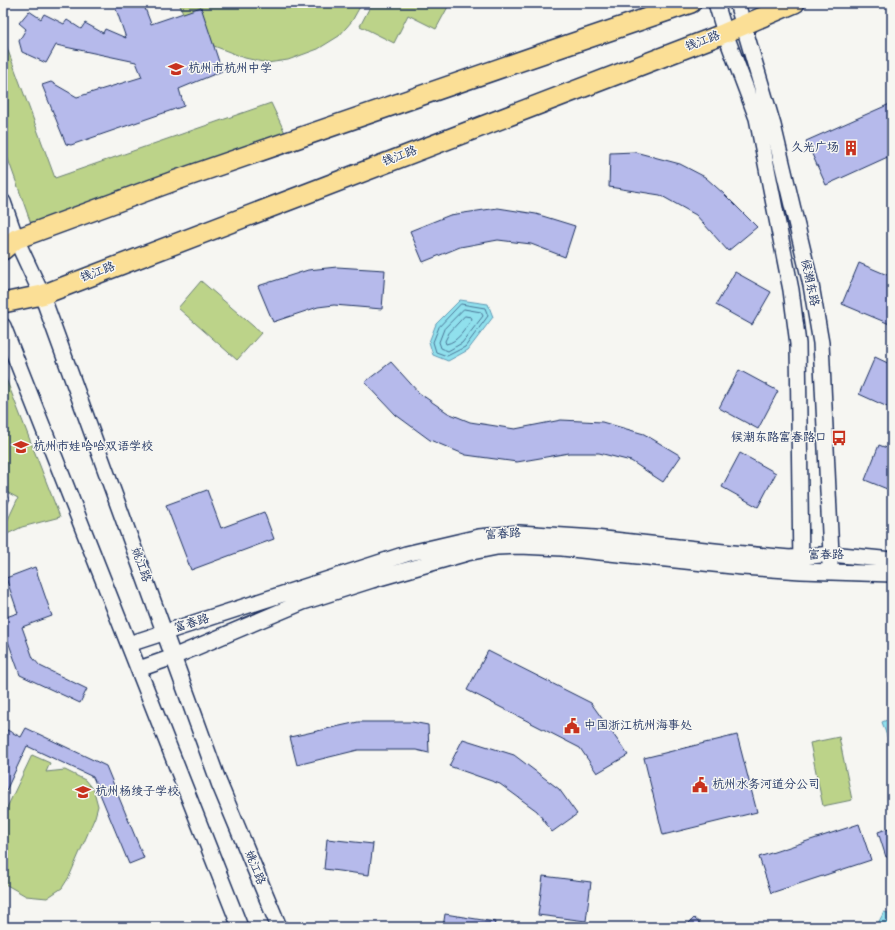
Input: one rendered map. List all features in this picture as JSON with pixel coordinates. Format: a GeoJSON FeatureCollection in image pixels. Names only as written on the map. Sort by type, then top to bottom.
{"type":"FeatureCollection","features":[{"type":"Feature","properties":{"kind":"main road"},"geometry":{"type":"LineString","coordinates":[[10,244],[181,179],[691,3]]}},
{"type":"Feature","properties":{"kind":"main road","name":"钱江路"},"geometry":{"type":"LineString","coordinates":[[3,303],[42,295],[725,33],[795,3]]}},
{"type":"Feature","properties":{"kind":"street","name":"候潮东路"},"geometry":{"type":"LineString","coordinates":[[716,3],[725,33],[758,118],[791,290],[798,344],[801,564]]}},
{"type":"Feature","properties":{"kind":"street","name":"候潮东路"},"geometry":{"type":"LineString","coordinates":[[737,3],[773,125],[811,285],[821,343],[831,554],[830,572]]}},
{"type":"Feature","properties":{"kind":"street","name":"姚江路"},"geometry":{"type":"LineString","coordinates":[[3,202],[10,244],[42,295],[219,783],[279,927]]}},
{"type":"Feature","properties":{"kind":"street"},"geometry":{"type":"LineString","coordinates":[[3,326],[240,927]]}},
{"type":"Feature","properties":{"kind":"street","name":"富春路"},"geometry":{"type":"LineString","coordinates":[[129,644],[406,554],[478,537],[519,533],[595,538],[790,558],[801,564],[830,572],[892,574]]}},
{"type":"Feature","properties":{"kind":"street","name":"富春路"},"geometry":{"type":"LineString","coordinates":[[139,669],[303,602],[372,580],[468,553],[496,547],[520,546],[562,548],[742,567],[801,564],[831,554],[892,560]]}},
{"type":"Feature","properties":{"kind":"green space"},"geometry":{"type":"Polygon","coordinates":[[[179,3],[362,3],[352,21],[339,36],[318,49],[288,60],[267,63],[245,58],[214,46],[183,13],[179,3]]]}},
{"type":"Feature","properties":{"kind":"green space"},"geometry":{"type":"Polygon","coordinates":[[[372,3],[450,3],[436,29],[408,15],[394,43],[360,26],[372,3]]]}},
{"type":"Feature","properties":{"kind":"green space"},"geometry":{"type":"Polygon","coordinates":[[[3,37],[55,178],[271,103],[287,137],[34,232],[3,145],[3,37]]]}},
{"type":"Feature","properties":{"kind":"green space"},"geometry":{"type":"Polygon","coordinates":[[[201,281],[261,333],[237,360],[178,308],[201,281]]]}},
{"type":"Feature","properties":{"kind":"green space"},"geometry":{"type":"Polygon","coordinates":[[[3,371],[60,517],[22,527],[3,536],[3,530],[18,498],[3,490],[3,371]]]}},
{"type":"Feature","properties":{"kind":"green space"},"geometry":{"type":"Polygon","coordinates":[[[839,737],[852,800],[823,806],[810,743],[839,737]]]}},
{"type":"Feature","properties":{"kind":"green space"},"geometry":{"type":"Polygon","coordinates":[[[32,755],[50,763],[46,772],[65,770],[85,780],[94,791],[98,806],[95,817],[69,877],[62,888],[47,898],[26,896],[3,882],[3,816],[32,755]]]}},
{"type":"Feature","properties":{"kind":"water"},"geometry":{"type":"Polygon","coordinates":[[[460,300],[488,304],[493,317],[468,350],[448,361],[433,355],[429,342],[436,324],[460,300]]]}},
{"type":"Feature","properties":{"kind":"water"},"geometry":{"type":"Polygon","coordinates":[[[892,718],[892,738],[888,739],[882,722],[892,718]]]}},
{"type":"Feature","properties":{"kind":"water"},"geometry":{"type":"Polygon","coordinates":[[[884,912],[892,914],[892,927],[876,927],[884,912]]]}},
{"type":"Feature","properties":{"kind":"building"},"geometry":{"type":"Polygon","coordinates":[[[114,3],[143,3],[151,24],[201,7],[222,71],[179,89],[184,106],[71,145],[66,144],[42,85],[51,82],[77,97],[142,77],[136,62],[56,45],[46,63],[22,52],[19,41],[26,29],[19,23],[29,11],[41,19],[44,14],[64,24],[67,20],[81,29],[85,23],[103,33],[105,29],[126,38],[114,3]]]}},
{"type":"Feature","properties":{"kind":"building","name":"久光广场"},"geometry":{"type":"Polygon","coordinates":[[[892,103],[892,155],[826,185],[806,141],[892,103]]]}},
{"type":"Feature","properties":{"kind":"building"},"geometry":{"type":"Polygon","coordinates":[[[635,152],[680,164],[705,177],[757,227],[728,251],[696,215],[660,195],[609,187],[610,153],[635,152]]]}},
{"type":"Feature","properties":{"kind":"building"},"geometry":{"type":"Polygon","coordinates":[[[498,208],[536,214],[575,226],[565,257],[531,244],[498,240],[460,247],[423,262],[410,231],[450,215],[498,208]]]}},
{"type":"Feature","properties":{"kind":"building"},"geometry":{"type":"Polygon","coordinates":[[[859,263],[892,277],[892,325],[842,304],[859,263]]]}},
{"type":"Feature","properties":{"kind":"building"},"geometry":{"type":"Polygon","coordinates":[[[337,267],[385,270],[382,309],[334,305],[318,307],[273,322],[258,286],[308,270],[337,267]]]}},
{"type":"Feature","properties":{"kind":"building"},"geometry":{"type":"Polygon","coordinates":[[[735,272],[771,292],[752,325],[716,305],[735,272]]]}},
{"type":"Feature","properties":{"kind":"building"},"geometry":{"type":"Polygon","coordinates":[[[875,357],[892,365],[892,409],[859,394],[875,357]]]}},
{"type":"Feature","properties":{"kind":"building"},"geometry":{"type":"Polygon","coordinates":[[[391,362],[419,393],[448,413],[470,422],[515,429],[561,420],[602,422],[644,434],[681,456],[663,482],[631,461],[599,453],[569,453],[517,462],[466,455],[430,440],[396,415],[365,382],[391,362]]]}},
{"type":"Feature","properties":{"kind":"building"},"geometry":{"type":"Polygon","coordinates":[[[739,370],[778,391],[758,429],[719,408],[739,370]]]}},
{"type":"Feature","properties":{"kind":"building"},"geometry":{"type":"Polygon","coordinates":[[[879,445],[892,450],[892,491],[865,480],[879,445]]]}},
{"type":"Feature","properties":{"kind":"building"},"geometry":{"type":"Polygon","coordinates":[[[740,453],[776,473],[758,507],[722,487],[740,453]]]}},
{"type":"Feature","properties":{"kind":"building"},"geometry":{"type":"Polygon","coordinates":[[[207,490],[221,528],[264,512],[274,539],[191,570],[166,505],[207,490]]]}},
{"type":"Feature","properties":{"kind":"building"},"geometry":{"type":"Polygon","coordinates":[[[3,495],[10,499],[3,512],[3,495]]]}},
{"type":"Feature","properties":{"kind":"building"},"geometry":{"type":"Polygon","coordinates":[[[35,567],[52,616],[22,627],[33,658],[40,666],[87,689],[80,703],[20,675],[3,627],[3,618],[18,613],[6,578],[35,567]]]}},
{"type":"Feature","properties":{"kind":"building","name":"中国浙江杭州海事处"},"geometry":{"type":"Polygon","coordinates":[[[488,651],[591,703],[628,755],[597,773],[580,748],[467,690],[488,651]]]}},
{"type":"Feature","properties":{"kind":"building"},"geometry":{"type":"Polygon","coordinates":[[[358,722],[412,722],[428,725],[429,753],[416,750],[358,750],[297,765],[290,737],[358,722]]]}},
{"type":"Feature","properties":{"kind":"building"},"geometry":{"type":"Polygon","coordinates":[[[3,728],[21,737],[26,728],[106,766],[144,858],[129,864],[93,777],[27,746],[3,797],[3,728]]]}},
{"type":"Feature","properties":{"kind":"building","name":"杭州水务河道分公司"},"geometry":{"type":"Polygon","coordinates":[[[737,735],[757,812],[663,835],[644,758],[737,735]]]}},
{"type":"Feature","properties":{"kind":"building"},"geometry":{"type":"Polygon","coordinates":[[[463,739],[514,755],[559,789],[577,814],[552,832],[537,811],[500,784],[449,766],[463,739]]]}},
{"type":"Feature","properties":{"kind":"building"},"geometry":{"type":"Polygon","coordinates":[[[859,824],[871,860],[771,893],[759,857],[859,824]]]}},
{"type":"Feature","properties":{"kind":"building"},"geometry":{"type":"Polygon","coordinates":[[[892,827],[892,856],[886,857],[878,832],[892,827]]]}},
{"type":"Feature","properties":{"kind":"building"},"geometry":{"type":"Polygon","coordinates":[[[327,839],[373,844],[369,875],[324,869],[327,839]]]}},
{"type":"Feature","properties":{"kind":"building"},"geometry":{"type":"Polygon","coordinates":[[[543,876],[591,882],[586,921],[538,915],[543,876]]]}},
{"type":"Feature","properties":{"kind":"building"},"geometry":{"type":"Polygon","coordinates":[[[445,914],[495,922],[494,927],[443,927],[445,914]]]}},
{"type":"Feature","properties":{"kind":"building"},"geometry":{"type":"Polygon","coordinates":[[[694,918],[704,927],[685,927],[694,918]]]}},
{"type":"Feature","properties":{"kind":"place","name":"杭州市杭州中学"},"geometry":{"type":"Point","coordinates":[176,69]}},
{"type":"Feature","properties":{"kind":"place","name":"久光广场"},"geometry":{"type":"Point","coordinates":[851,148]}},
{"type":"Feature","properties":{"kind":"place","name":"候潮东路富春路口"},"geometry":{"type":"Point","coordinates":[839,438]}},
{"type":"Feature","properties":{"kind":"place","name":"杭州市娃哈哈双语学校"},"geometry":{"type":"Point","coordinates":[21,447]}},
{"type":"Feature","properties":{"kind":"place","name":"中国浙江杭州海事处"},"geometry":{"type":"Point","coordinates":[572,726]}},
{"type":"Feature","properties":{"kind":"place","name":"杭州水务河道分公司"},"geometry":{"type":"Point","coordinates":[700,785]}},
{"type":"Feature","properties":{"kind":"place","name":"杭州杨绫子学校"},"geometry":{"type":"Point","coordinates":[83,792]}}]}
